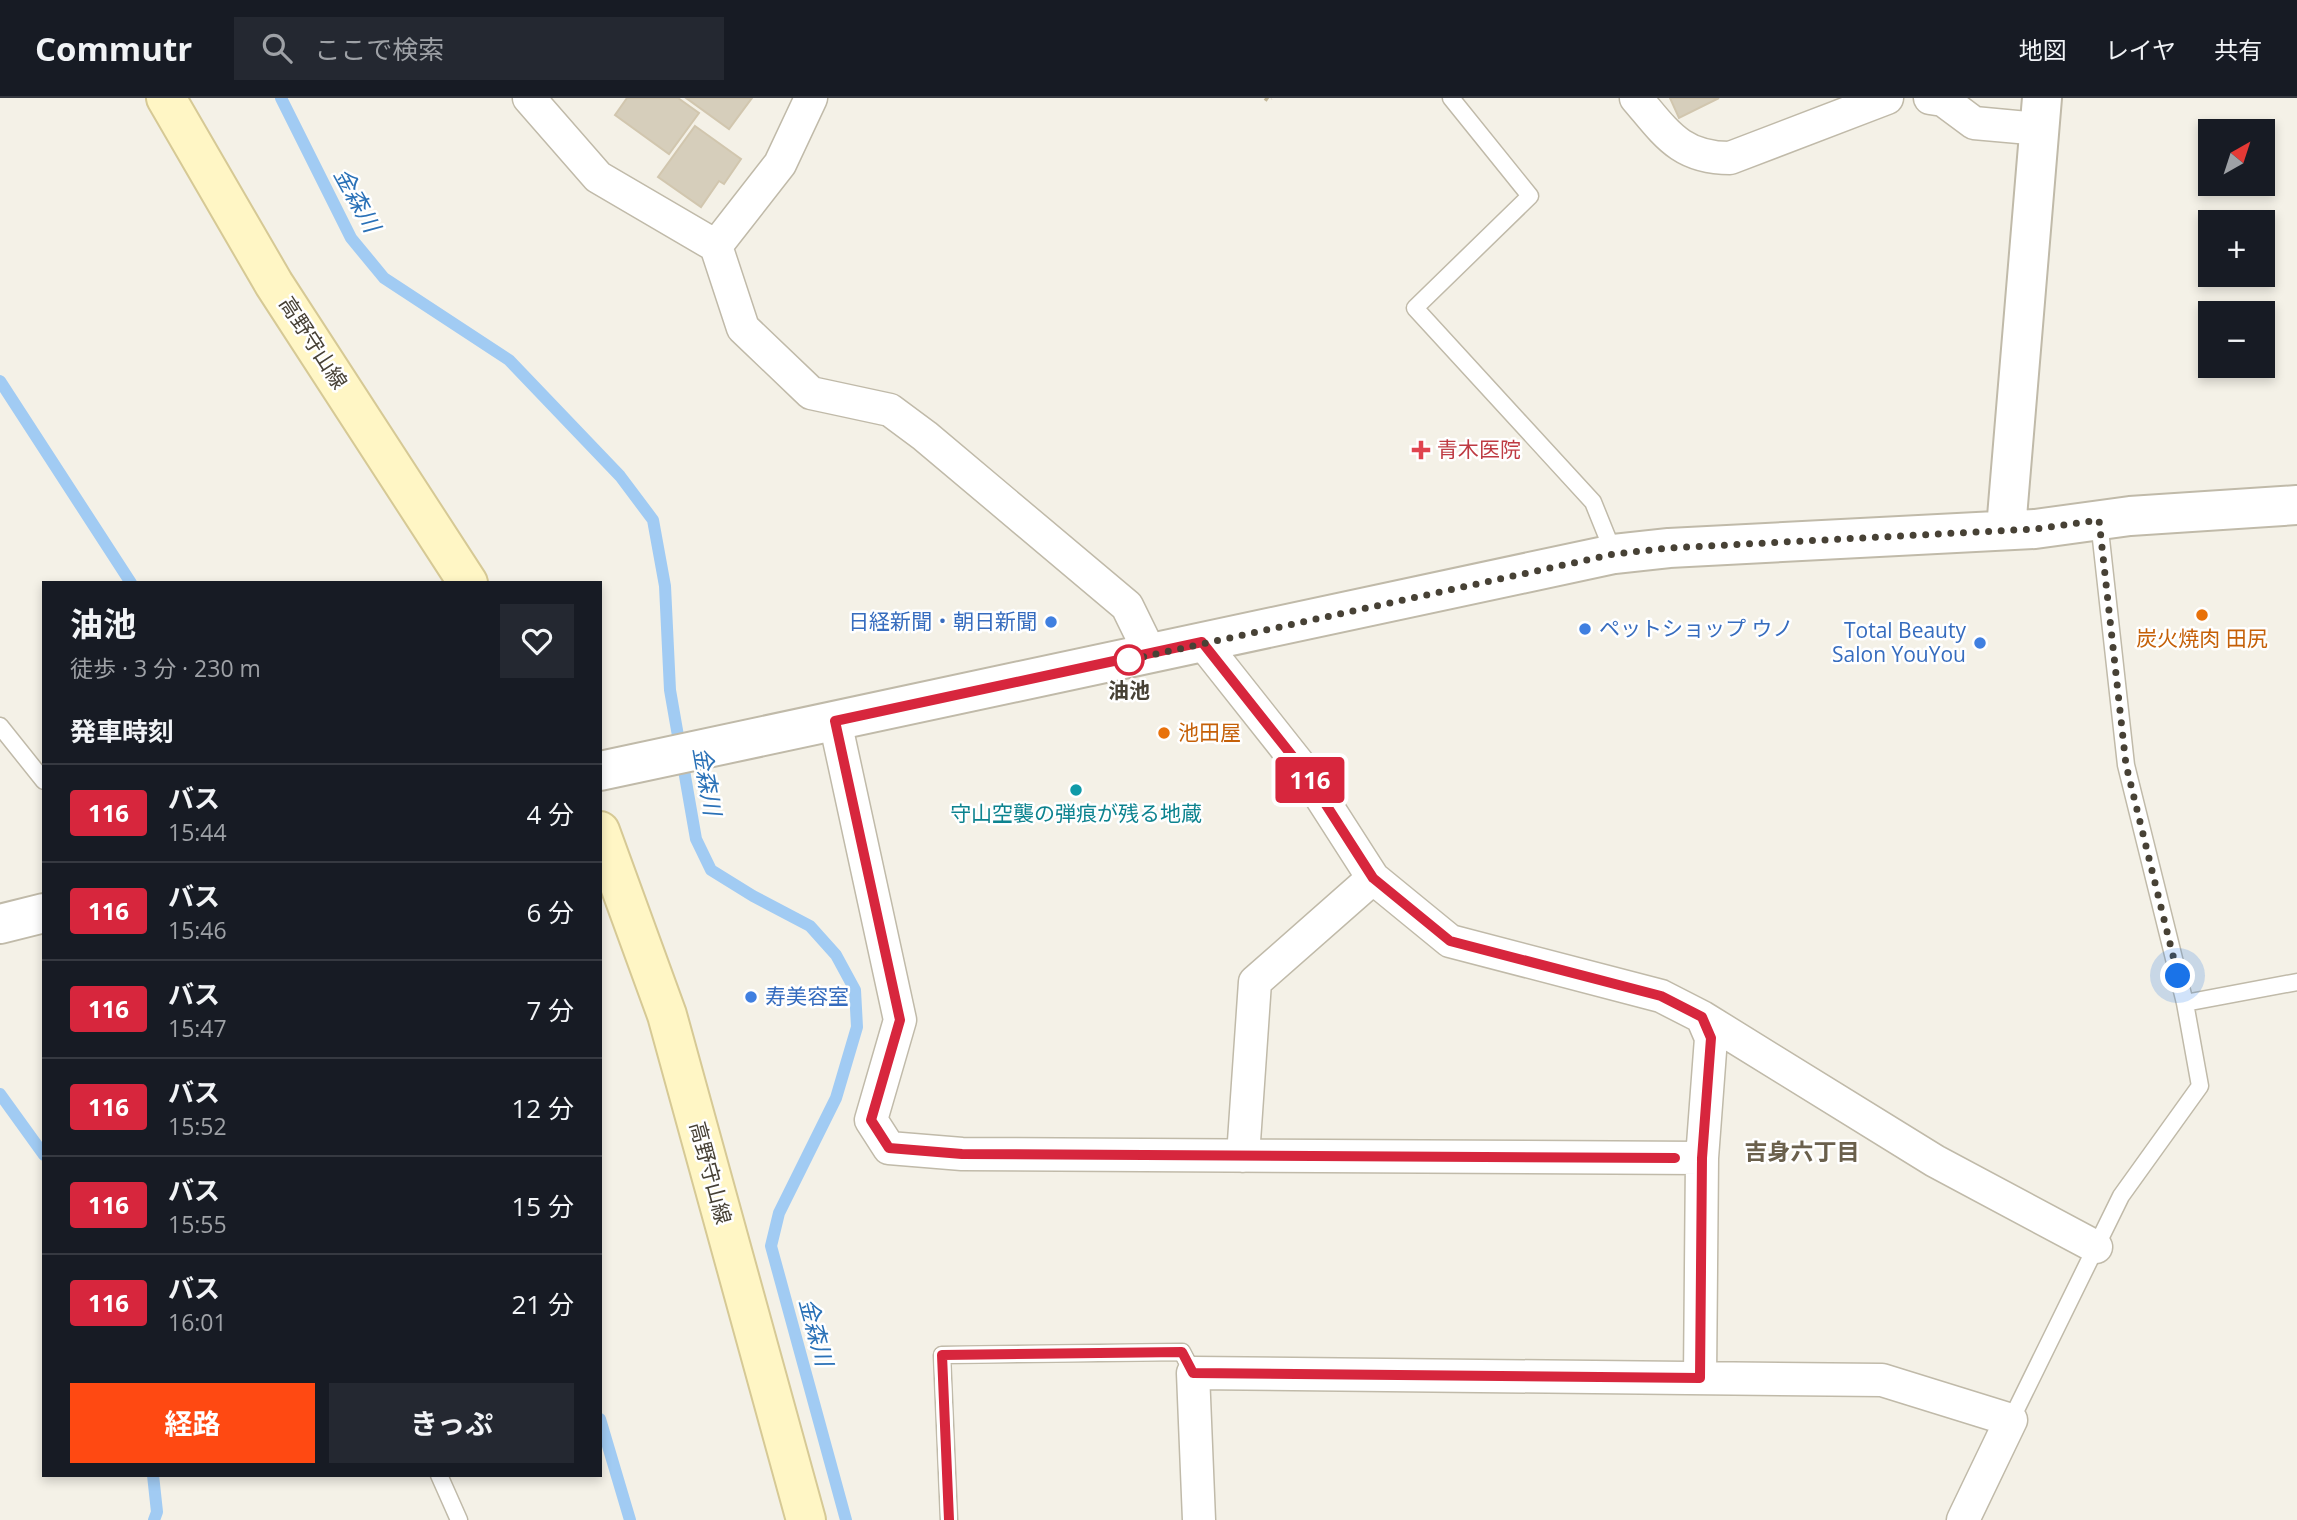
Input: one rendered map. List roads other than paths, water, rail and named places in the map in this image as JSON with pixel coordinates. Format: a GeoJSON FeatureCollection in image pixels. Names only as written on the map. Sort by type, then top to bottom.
{"type":"FeatureCollection","features":[{"type":"Feature","properties":{"kind":"main road","name":"高野守山線"},"geometry":{"type":"LineString","coordinates":[[166,98],[274,284],[467,581]]}},
{"type":"Feature","properties":{"kind":"main road","name":"高野守山線"},"geometry":{"type":"LineString","coordinates":[[602,836],[667,1015],[806,1520]]}},
{"type":"Feature","properties":{"kind":"street"},"geometry":{"type":"LineString","coordinates":[[529,98],[598,177],[716,246],[743,328],[811,393],[890,410],[925,436],[1127,606],[1151,655]]}},
{"type":"Feature","properties":{"kind":"street"},"geometry":{"type":"LineString","coordinates":[[716,246],[780,164],[811,98]]}},
{"type":"Feature","properties":{"kind":"street"},"geometry":{"type":"LineString","coordinates":[[1636,98],[1672,140],[1703,159],[1730,159],[1887,98]]}},
{"type":"Feature","properties":{"kind":"street"},"geometry":{"type":"LineString","coordinates":[[1930,98],[1943,100],[1974,123],[2041,113],[2006,529]]}},
{"type":"Feature","properties":{"kind":"street"},"geometry":{"type":"LineString","coordinates":[[602,771],[1614,554],[2035,529],[2099,520],[2297,505]]}},
{"type":"Feature","properties":{"kind":"street"},"geometry":{"type":"LineString","coordinates":[[1202,642],[1305,772],[1373,878],[1450,941],[1661,996],[1702,1017],[1934,1161],[2096,1247]]}},
{"type":"Feature","properties":{"kind":"street"},"geometry":{"type":"LineString","coordinates":[[835,721],[900,1020],[871,1120],[889,1148],[962,1154],[1702,1158]]}},
{"type":"Feature","properties":{"kind":"street"},"geometry":{"type":"LineString","coordinates":[[1242,1156],[1255,982],[1373,878]]}},
{"type":"Feature","properties":{"kind":"street"},"geometry":{"type":"LineString","coordinates":[[0,924],[42,914]]}},
{"type":"Feature","properties":{"kind":"street"},"geometry":{"type":"LineString","coordinates":[[1700,1378],[1702,1158],[1711,1038],[1702,1017]]}},
{"type":"Feature","properties":{"kind":"street"},"geometry":{"type":"LineString","coordinates":[[1199,1520],[1193,1373],[1882,1380],[2011,1420],[1963,1520]]}},
{"type":"Feature","properties":{"kind":"lane"},"geometry":{"type":"LineString","coordinates":[[1451,98],[1530,196],[1415,309],[1593,502],[1614,554]]}},
{"type":"Feature","properties":{"kind":"lane"},"geometry":{"type":"LineString","coordinates":[[2011,1420],[2121,1196],[2200,1086],[2185,1003],[2126,765],[2099,520]]}},
{"type":"Feature","properties":{"kind":"lane"},"geometry":{"type":"LineString","coordinates":[[0,726],[42,778]]}},
{"type":"Feature","properties":{"kind":"lane"},"geometry":{"type":"LineString","coordinates":[[2185,1003],[2297,982]]}},
{"type":"Feature","properties":{"kind":"lane"},"geometry":{"type":"LineString","coordinates":[[949,1520],[942,1355],[1182,1352],[1193,1373]]}},
{"type":"Feature","properties":{"kind":"lane"},"geometry":{"type":"LineString","coordinates":[[440,1477],[460,1520]]}},
{"type":"Feature","properties":{"kind":"waterway","name":"金森川"},"geometry":{"type":"LineString","coordinates":[[281,98],[351,238],[384,278],[509,360],[620,476],[653,520],[665,586],[670,690],[696,839],[711,870],[810,926],[836,955],[855,990],[857,1027],[836,1098],[779,1213],[771,1246],[846,1520]]}},
{"type":"Feature","properties":{"kind":"waterway"},"geometry":{"type":"LineString","coordinates":[[0,381],[130,581]]}},
{"type":"Feature","properties":{"kind":"waterway"},"geometry":{"type":"LineString","coordinates":[[0,1094],[42,1152]]}},
{"type":"Feature","properties":{"kind":"waterway"},"geometry":{"type":"LineString","coordinates":[[602,1426],[630,1520]]}},
{"type":"Feature","properties":{"kind":"waterway"},"geometry":{"type":"LineString","coordinates":[[153,1477],[157,1512],[154,1520]]}},
{"type":"Feature","properties":{"kind":"place","name":"青木医院"},"geometry":{"type":"Point","coordinates":[1421,450]}},
{"type":"Feature","properties":{"kind":"place","name":"炭火焼肉 田尻"},"geometry":{"type":"Point","coordinates":[2202,615]}},
{"type":"Feature","properties":{"kind":"place","name":"日経新聞・朝日新聞"},"geometry":{"type":"Point","coordinates":[1051,622]}},
{"type":"Feature","properties":{"kind":"place","name":"ペットショップ ウノ"},"geometry":{"type":"Point","coordinates":[1585,629]}},
{"type":"Feature","properties":{"kind":"place","name":"Total Beauty Salon YouYou"},"geometry":{"type":"Point","coordinates":[1980,643]}},
{"type":"Feature","properties":{"kind":"place","name":"油池"},"geometry":{"type":"Point","coordinates":[1129,660]}},
{"type":"Feature","properties":{"kind":"place","name":"池田屋"},"geometry":{"type":"Point","coordinates":[1164,733]}},
{"type":"Feature","properties":{"kind":"place","name":"守山空襲の弾痕が残る地蔵"},"geometry":{"type":"Point","coordinates":[1076,790]}},
{"type":"Feature","properties":{"kind":"place","name":"寿美容室"},"geometry":{"type":"Point","coordinates":[751,997]}},
{"type":"Feature","properties":{"kind":"district","name":"吉身六丁目"},"geometry":{"type":"Point","coordinates":[1802,1152]}}]}
